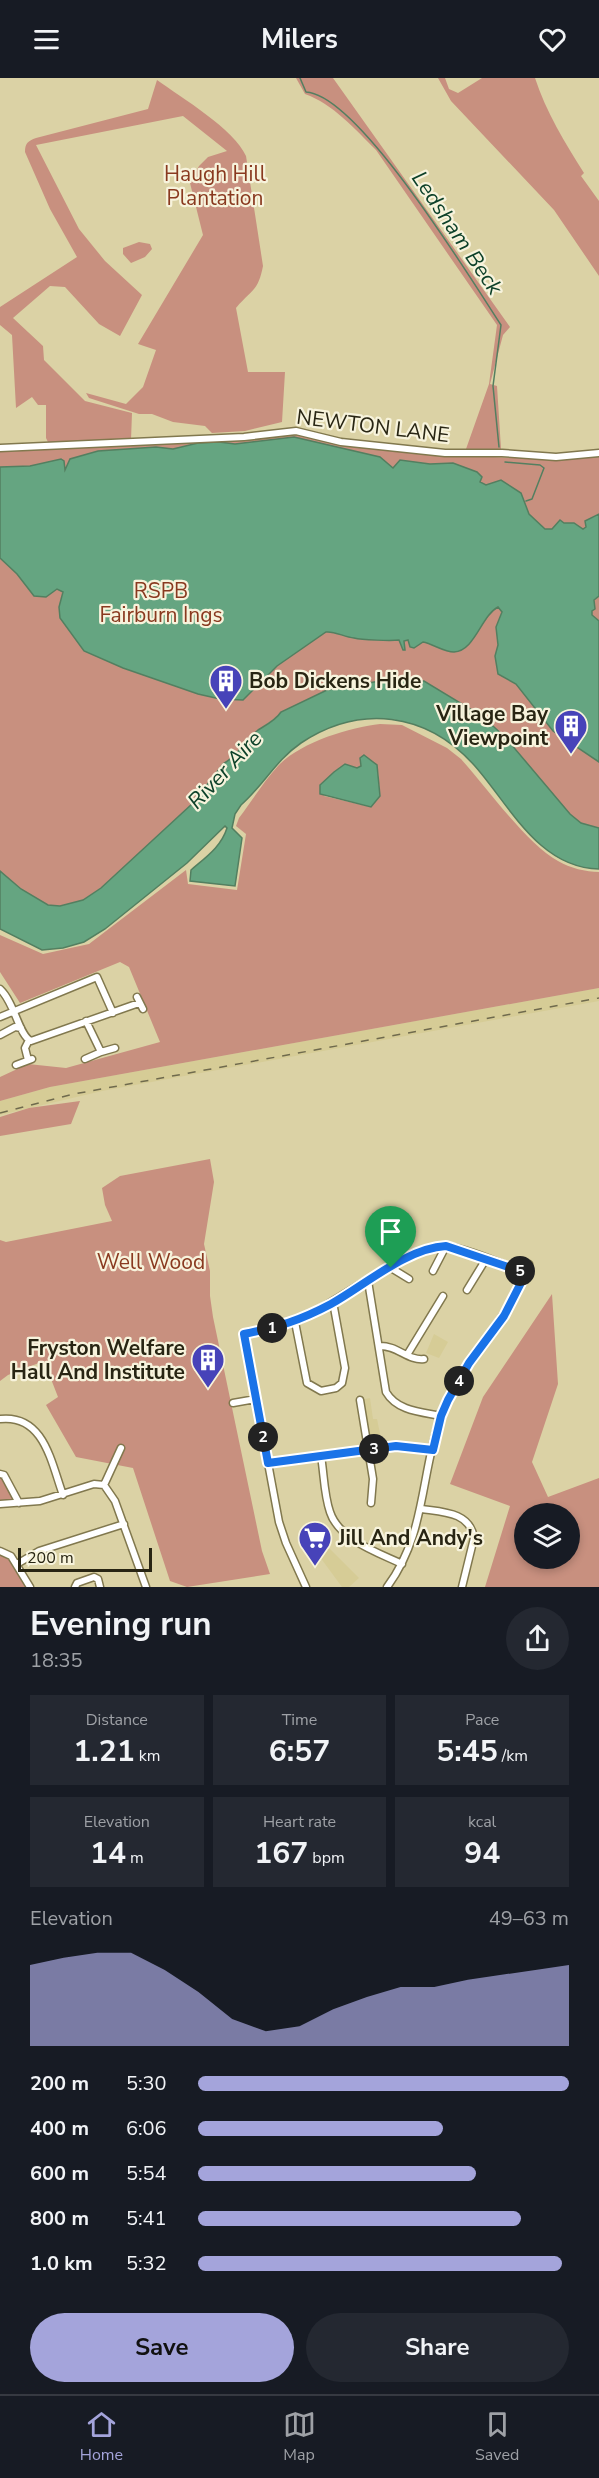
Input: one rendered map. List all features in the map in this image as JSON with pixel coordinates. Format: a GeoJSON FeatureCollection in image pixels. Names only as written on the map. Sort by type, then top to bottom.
{"type":"FeatureCollection","features":[{"type":"Feature","properties":{"kind":"street","name":"NEWTON LANE"},"geometry":{"type":"LineString","coordinates":[[0,448],[244,437],[296,431],[341,442],[445,453],[502,453],[556,457],[599,453]]}},
{"type":"Feature","properties":{"kind":"street"},"geometry":{"type":"LineString","coordinates":[[0,1017],[97,977],[113,1013]]}},
{"type":"Feature","properties":{"kind":"street"},"geometry":{"type":"LineString","coordinates":[[0,989],[9,997],[21,1028],[29,1040]]}},
{"type":"Feature","properties":{"kind":"street"},"geometry":{"type":"LineString","coordinates":[[29,1040],[39,1040],[140,1003]]}},
{"type":"Feature","properties":{"kind":"street"},"geometry":{"type":"LineString","coordinates":[[86,1021],[101,1052]]}},
{"type":"Feature","properties":{"kind":"street"},"geometry":{"type":"LineString","coordinates":[[0,1035],[15,1028],[21,1028]]}},
{"type":"Feature","properties":{"kind":"street"},"geometry":{"type":"LineString","coordinates":[[16,1065],[30,1059],[25,1048],[29,1040]]}},
{"type":"Feature","properties":{"kind":"street"},"geometry":{"type":"LineString","coordinates":[[85,1059],[115,1048]]}},
{"type":"Feature","properties":{"kind":"street"},"geometry":{"type":"LineString","coordinates":[[433,1271],[446,1246]]}},
{"type":"Feature","properties":{"kind":"street"},"geometry":{"type":"LineString","coordinates":[[304,1586],[279,1522],[244,1334],[295,1322],[425,1250],[446,1246],[526,1273]]}},
{"type":"Feature","properties":{"kind":"street"},"geometry":{"type":"LineString","coordinates":[[467,1290],[486,1259]]}},
{"type":"Feature","properties":{"kind":"street"},"geometry":{"type":"LineString","coordinates":[[387,1587],[402,1564],[422,1509],[441,1416],[469,1363],[504,1316],[529,1264]]}},
{"type":"Feature","properties":{"kind":"street"},"geometry":{"type":"LineString","coordinates":[[391,1268],[409,1279]]}},
{"type":"Feature","properties":{"kind":"street"},"geometry":{"type":"LineString","coordinates":[[368,1281],[386,1392],[390,1399],[402,1407],[441,1416]]}},
{"type":"Feature","properties":{"kind":"street"},"geometry":{"type":"LineString","coordinates":[[407,1355],[443,1296]]}},
{"type":"Feature","properties":{"kind":"street"},"geometry":{"type":"LineString","coordinates":[[295,1322],[307,1383],[321,1391],[336,1388],[345,1376],[333,1302]]}},
{"type":"Feature","properties":{"kind":"street"},"geometry":{"type":"LineString","coordinates":[[379,1346],[394,1347],[417,1360],[424,1359]]}},
{"type":"Feature","properties":{"kind":"street"},"geometry":{"type":"LineString","coordinates":[[233,1403],[256,1399]]}},
{"type":"Feature","properties":{"kind":"street"},"geometry":{"type":"LineString","coordinates":[[360,1400],[373,1479],[371,1503]]}},
{"type":"Feature","properties":{"kind":"street"},"geometry":{"type":"LineString","coordinates":[[0,1419],[10,1418],[23,1421],[41,1436],[63,1494]]}},
{"type":"Feature","properties":{"kind":"street"},"geometry":{"type":"LineString","coordinates":[[268,1463],[369,1449],[408,1446],[433,1450]]}},
{"type":"Feature","properties":{"kind":"street"},"geometry":{"type":"LineString","coordinates":[[104,1485],[121,1448]]}},
{"type":"Feature","properties":{"kind":"street"},"geometry":{"type":"LineString","coordinates":[[321,1456],[330,1513],[337,1525],[370,1549],[402,1564]]}},
{"type":"Feature","properties":{"kind":"street"},"geometry":{"type":"LineString","coordinates":[[0,1474],[4,1475],[20,1503]]}},
{"type":"Feature","properties":{"kind":"street"},"geometry":{"type":"LineString","coordinates":[[0,1504],[40,1501],[94,1484],[104,1485],[116,1501],[146,1587]]}},
{"type":"Feature","properties":{"kind":"street"},"geometry":{"type":"LineString","coordinates":[[422,1509],[456,1514],[469,1522],[474,1538],[470,1563],[462,1587]]}},
{"type":"Feature","properties":{"kind":"street"},"geometry":{"type":"LineString","coordinates":[[17,1564],[39,1551],[124,1524]]}},
{"type":"Feature","properties":{"kind":"street"},"geometry":{"type":"LineString","coordinates":[[0,1551],[11,1556],[30,1587]]}},
{"type":"Feature","properties":{"kind":"street"},"geometry":{"type":"LineString","coordinates":[[75,1587],[77,1582],[94,1577],[98,1579],[100,1587]]}},
{"type":"Feature","properties":{"kind":"shaded area"},"geometry":{"type":"Polygon","coordinates":[[[599,988],[599,1001],[102,1091],[0,1115],[0,1101],[50,1087],[599,988]]]}},
{"type":"Feature","properties":{"kind":"shaded area"},"geometry":{"type":"Polygon","coordinates":[[[434,1334],[448,1342],[439,1358],[426,1353],[434,1334]]]}},
{"type":"Feature","properties":{"kind":"shaded area"},"geometry":{"type":"Polygon","coordinates":[[[370,1398],[373,1419],[377,1419],[383,1448],[369,1449],[360,1400],[370,1398]]]}},
{"type":"Feature","properties":{"kind":"shaded area"},"geometry":{"type":"Polygon","coordinates":[[[326,1545],[359,1578],[349,1587],[342,1587],[317,1553],[326,1545]]]}},
{"type":"Feature","properties":{"kind":"green space"},"geometry":{"type":"Polygon","coordinates":[[[296,78],[333,78],[510,327],[503,335],[490,384],[497,386],[501,449],[466,449],[489,384],[497,325],[376,150],[334,111],[305,94],[296,78]]]}},
{"type":"Feature","properties":{"kind":"green space"},"geometry":{"type":"Polygon","coordinates":[[[438,78],[445,78],[449,89],[458,93],[482,78],[535,78],[550,115],[584,173],[581,176],[599,201],[599,276],[554,210],[451,101],[438,78]]]}},
{"type":"Feature","properties":{"kind":"green space"},"geometry":{"type":"Polygon","coordinates":[[[157,80],[231,135],[246,156],[263,266],[256,286],[236,308],[248,372],[285,372],[282,422],[245,431],[212,433],[205,426],[173,422],[152,414],[139,414],[89,398],[86,393],[126,404],[143,387],[156,350],[138,344],[203,235],[190,183],[199,166],[208,157],[227,151],[183,116],[36,145],[79,229],[105,261],[142,295],[120,336],[99,324],[65,287],[50,286],[13,318],[43,346],[44,360],[85,401],[132,413],[131,440],[49,444],[46,438],[46,405],[38,405],[32,397],[16,408],[12,335],[0,325],[0,307],[77,257],[50,209],[25,152],[26,144],[36,138],[148,109],[157,80]]]}},
{"type":"Feature","properties":{"kind":"green space","name":"Haugh Hill Plantation"},"geometry":{"type":"Polygon","coordinates":[[[139,242],[150,244],[152,249],[145,257],[131,263],[123,254],[123,248],[139,242]]]}},
{"type":"Feature","properties":{"kind":"green space","name":"RSPB Fairburn Ings"},"geometry":{"type":"Polygon","coordinates":[[[295,433],[450,455],[562,460],[599,456],[599,828],[581,823],[570,814],[505,737],[482,716],[424,681],[380,681],[327,690],[279,715],[256,732],[236,755],[222,766],[193,803],[101,888],[83,900],[60,906],[48,905],[21,889],[0,871],[0,452],[168,443],[295,433]]]}},
{"type":"Feature","properties":{"kind":"green space"},"geometry":{"type":"Polygon","coordinates":[[[402,725],[447,748],[461,759],[521,829],[546,853],[573,868],[599,872],[599,988],[50,1087],[0,1101],[0,1077],[28,1064],[66,1068],[160,1042],[129,967],[120,962],[20,1003],[0,972],[0,935],[43,954],[89,944],[186,870],[188,884],[237,890],[246,834],[236,826],[239,818],[268,778],[287,758],[312,743],[368,726],[402,725]],[[360,762],[361,766],[357,768],[345,764],[334,772],[324,796],[371,807],[380,796],[378,771],[360,762]]]}},
{"type":"Feature","properties":{"kind":"green space"},"geometry":{"type":"Polygon","coordinates":[[[80,1101],[71,1124],[0,1136],[0,1117],[29,1108],[80,1101]]]}},
{"type":"Feature","properties":{"kind":"green space","name":"Well Wood"},"geometry":{"type":"Polygon","coordinates":[[[210,1159],[214,1182],[204,1244],[210,1271],[213,1317],[262,1551],[270,1574],[187,1587],[170,1581],[133,1468],[76,1457],[46,1405],[58,1397],[44,1361],[8,1375],[0,1381],[0,1240],[6,1242],[112,1221],[105,1205],[102,1188],[120,1176],[210,1159]]]}},
{"type":"Feature","properties":{"kind":"green space"},"geometry":{"type":"Polygon","coordinates":[[[552,1294],[558,1384],[532,1462],[548,1497],[599,1478],[599,1587],[485,1587],[510,1506],[450,1484],[483,1397],[552,1294]]]}},
{"type":"Feature","properties":{"kind":"green space"},"geometry":{"type":"Polygon","coordinates":[[[0,1474],[19,1503],[0,1504],[0,1474]]]}},
{"type":"Feature","properties":{"kind":"green space"},"geometry":{"type":"Polygon","coordinates":[[[0,1551],[7,1553],[30,1587],[0,1587],[0,1551]]]}},
{"type":"Feature","properties":{"kind":"water","name":"RSPB Fairburn Ings"},"geometry":{"type":"Polygon","coordinates":[[[294,437],[380,457],[393,468],[400,460],[430,464],[453,463],[477,472],[482,477],[480,482],[486,485],[501,480],[521,493],[529,514],[545,529],[552,529],[560,520],[564,523],[574,523],[583,529],[586,527],[585,521],[599,514],[599,596],[594,600],[595,609],[592,615],[599,621],[599,762],[553,731],[516,684],[498,674],[495,656],[498,645],[496,627],[502,612],[498,607],[492,611],[473,640],[461,650],[454,652],[423,642],[414,648],[410,647],[408,640],[404,641],[405,650],[403,650],[399,640],[363,639],[326,632],[277,666],[243,700],[220,699],[198,694],[123,668],[84,651],[60,618],[59,607],[63,592],[57,589],[46,597],[34,596],[17,574],[0,558],[0,467],[30,466],[61,459],[64,461],[65,470],[70,459],[98,451],[156,447],[173,449],[198,443],[235,444],[294,437]]]}},
{"type":"Feature","properties":{"kind":"water","name":"River Aire"},"geometry":{"type":"Polygon","coordinates":[[[380,681],[424,681],[482,716],[505,737],[570,814],[581,823],[599,828],[599,869],[578,866],[559,858],[542,846],[513,815],[474,765],[455,747],[414,724],[369,719],[346,723],[323,731],[301,743],[284,757],[241,805],[235,814],[232,828],[242,838],[235,886],[190,881],[191,870],[217,846],[227,828],[225,826],[187,863],[105,929],[84,942],[63,948],[42,950],[0,929],[0,871],[21,889],[48,905],[60,906],[83,900],[101,888],[193,803],[223,764],[233,757],[253,734],[274,720],[281,712],[327,690],[380,681]]]}},
{"type":"Feature","properties":{"kind":"water"},"geometry":{"type":"Polygon","coordinates":[[[364,755],[377,765],[380,796],[371,807],[320,794],[320,785],[334,772],[345,764],[357,768],[361,766],[360,758],[364,755]]]}},
{"type":"Feature","properties":{"kind":"waterway","name":"Ledsham Beck"},"geometry":{"type":"LineString","coordinates":[[300,78],[306,92],[328,101],[354,123],[383,155],[440,231],[501,325],[493,386],[499,447]]}},
{"type":"Feature","properties":{"kind":"waterway"},"geometry":{"type":"LineString","coordinates":[[505,462],[540,465],[544,468],[532,499],[526,501]]}},
{"type":"Feature","properties":{"kind":"railway"},"geometry":{"type":"LineString","coordinates":[[0,1113],[74,1094],[599,998]]}},
{"type":"Feature","properties":{"kind":"place","name":"Bob Dickens Hide"},"geometry":{"type":"Point","coordinates":[226,710]}},
{"type":"Feature","properties":{"kind":"place","name":"Village Bay Viewpoint"},"geometry":{"type":"Point","coordinates":[571,755]}},
{"type":"Feature","properties":{"kind":"place","name":"Fryston Welfare Hall And Institute"},"geometry":{"type":"Point","coordinates":[208,1389]}},
{"type":"Feature","properties":{"kind":"place","name":"Jill And Andy's"},"geometry":{"type":"Point","coordinates":[315,1567]}},
{"type":"Feature","properties":{"kind":"route"},"geometry":{"type":"LineString","coordinates":[[446,1246],[526,1273],[512,1303],[495,1330],[469,1363],[448,1400],[441,1416],[433,1450],[396,1446],[268,1463],[244,1334],[295,1322],[391,1268],[425,1250],[446,1246]]}}]}
